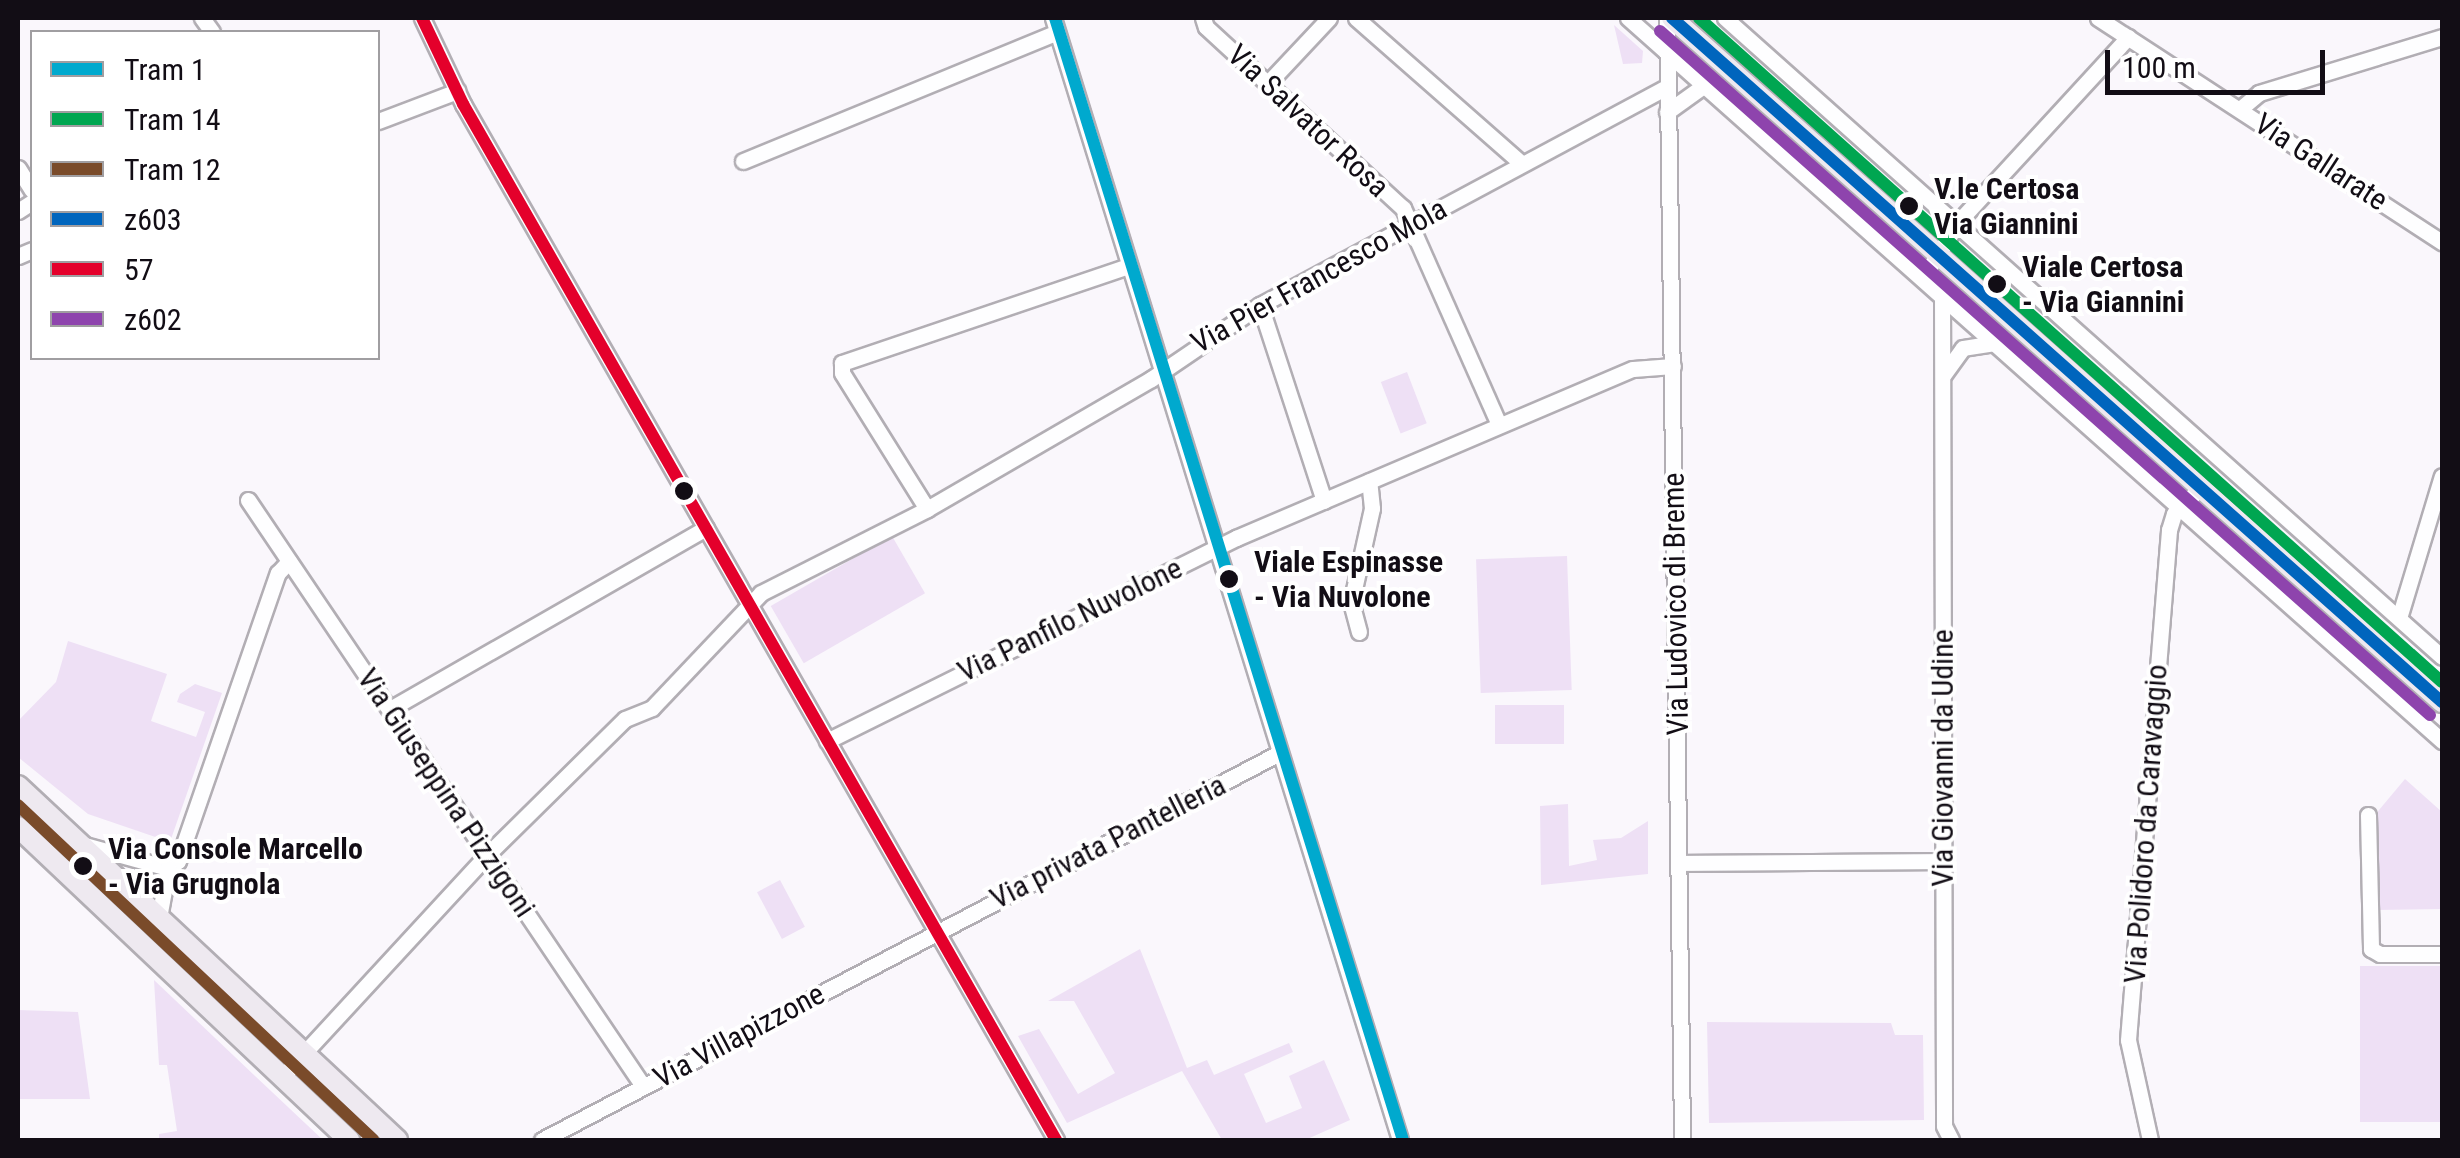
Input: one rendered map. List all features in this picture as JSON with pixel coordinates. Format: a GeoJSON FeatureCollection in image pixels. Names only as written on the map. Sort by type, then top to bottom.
{"type":"FeatureCollection","features":[{"type":"Feature","properties":{"kind":"main road"},"geometry":{"type":"LineString","coordinates":[[1669,18],[1942,255],[2442,702]]}},
{"type":"Feature","properties":{"kind":"main road"},"geometry":{"type":"LineString","coordinates":[[18,786],[398,1140]]}},
{"type":"Feature","properties":{"kind":"main road"},"geometry":{"type":"LineString","coordinates":[[18,827],[348,1139]]}},
{"type":"Feature","properties":{"kind":"street"},"geometry":{"type":"LineString","coordinates":[[422,18],[457,91],[1056,1140]]}},
{"type":"Feature","properties":{"kind":"street","name":"Via Salvator Rosa"},"geometry":{"type":"LineString","coordinates":[[1203,18],[1414,224]]}},
{"type":"Feature","properties":{"kind":"street"},"geometry":{"type":"LineString","coordinates":[[1268,82],[1330,18]]}},
{"type":"Feature","properties":{"kind":"street"},"geometry":{"type":"LineString","coordinates":[[1356,18],[1522,164]]}},
{"type":"Feature","properties":{"kind":"street"},"geometry":{"type":"LineString","coordinates":[[1628,18],[1942,292],[1994,343],[2442,742]]}},
{"type":"Feature","properties":{"kind":"street","name":"Via Ludovico di Breme"},"geometry":{"type":"LineString","coordinates":[[1669,18],[1664,68],[1673,366],[1682,1140]]}},
{"type":"Feature","properties":{"kind":"street"},"geometry":{"type":"LineString","coordinates":[[1725,18],[1959,222],[2442,657]]}},
{"type":"Feature","properties":{"kind":"street","name":"Via Gallarate"},"geometry":{"type":"LineString","coordinates":[[2098,18],[2442,242]]}},
{"type":"Feature","properties":{"kind":"street"},"geometry":{"type":"LineString","coordinates":[[744,161],[1055,25],[1400,1140]]}},
{"type":"Feature","properties":{"kind":"street"},"geometry":{"type":"LineString","coordinates":[[2240,110],[2260,93],[2442,36]]}},
{"type":"Feature","properties":{"kind":"street"},"geometry":{"type":"LineString","coordinates":[[1924,276],[1942,255],[1959,222],[2128,37]]}},
{"type":"Feature","properties":{"kind":"street"},"geometry":{"type":"LineString","coordinates":[[1667,112],[1706,84]]}},
{"type":"Feature","properties":{"kind":"street","name":"Via Pier Francesco Mola"},"geometry":{"type":"LineString","coordinates":[[282,1077],[488,854],[626,719],[652,708],[749,604],[884,526],[927,508],[1161,372],[1260,305],[1414,224],[1632,100],[1666,87]]}},
{"type":"Feature","properties":{"kind":"street"},"geometry":{"type":"LineString","coordinates":[[380,120],[457,91]]}},
{"type":"Feature","properties":{"kind":"street"},"geometry":{"type":"LineString","coordinates":[[1414,224],[1499,424]]}},
{"type":"Feature","properties":{"kind":"street"},"geometry":{"type":"LineString","coordinates":[[927,508],[842,373],[842,363],[1129,266]]}},
{"type":"Feature","properties":{"kind":"street","name":"Via Giovanni da Udine"},"geometry":{"type":"LineString","coordinates":[[1942,292],[1944,1126],[1952,1140]]}},
{"type":"Feature","properties":{"kind":"street"},"geometry":{"type":"LineString","coordinates":[[1260,305],[1324,501]]}},
{"type":"Feature","properties":{"kind":"street"},"geometry":{"type":"LineString","coordinates":[[1944,374],[1963,348],[1994,343]]}},
{"type":"Feature","properties":{"kind":"street","name":"Via Panfilo Nuvolone"},"geometry":{"type":"LineString","coordinates":[[828,740],[1216,548],[1633,369],[1673,366]]}},
{"type":"Feature","properties":{"kind":"street"},"geometry":{"type":"LineString","coordinates":[[2399,618],[2442,476]]}},
{"type":"Feature","properties":{"kind":"street"},"geometry":{"type":"LineString","coordinates":[[1359,632],[1351,603],[1372,508],[1369,481]]}},
{"type":"Feature","properties":{"kind":"street"},"geometry":{"type":"LineString","coordinates":[[2180,508],[2201,487]]}},
{"type":"Feature","properties":{"kind":"street","name":"Via Giuseppina Pizzigoni"},"geometry":{"type":"LineString","coordinates":[[248,500],[643,1086]]}},
{"type":"Feature","properties":{"kind":"street","name":"Via Polidoro da Caravaggio"},"geometry":{"type":"LineString","coordinates":[[2150,1140],[2128,1040],[2153,771],[2168,530],[2180,508]]}},
{"type":"Feature","properties":{"kind":"street"},"geometry":{"type":"LineString","coordinates":[[390,710],[706,528]]}},
{"type":"Feature","properties":{"kind":"street"},"geometry":{"type":"LineString","coordinates":[[159,918],[168,868],[178,861],[278,573],[289,562]]}},
{"type":"Feature","properties":{"kind":"street","name":"Via privata Pantelleria"},"geometry":{"type":"LineString","coordinates":[[936,931],[1280,753]]}},
{"type":"Feature","properties":{"kind":"street"},"geometry":{"type":"LineString","coordinates":[[2368,815],[2371,949],[2380,954],[2442,954]]}},
{"type":"Feature","properties":{"kind":"street"},"geometry":{"type":"LineString","coordinates":[[80,844],[168,868]]}},
{"type":"Feature","properties":{"kind":"street"},"geometry":{"type":"LineString","coordinates":[[1680,864],[1942,861]]}},
{"type":"Feature","properties":{"kind":"street","name":"Via Villapizzone"},"geometry":{"type":"LineString","coordinates":[[542,1140],[936,931]]}},
{"type":"Feature","properties":{"kind":"shaded area"},"geometry":{"type":"Polygon","coordinates":[[[1614,25],[1643,51],[1642,63],[1623,64],[1614,25]]]}},
{"type":"Feature","properties":{"kind":"shaded area"},"geometry":{"type":"Polygon","coordinates":[[[1407,372],[1427,423],[1401,433],[1381,382],[1407,372]]]}},
{"type":"Feature","properties":{"kind":"shaded area"},"geometry":{"type":"Polygon","coordinates":[[[892,536],[925,593],[804,663],[771,606],[892,536]]]}},
{"type":"Feature","properties":{"kind":"shaded area"},"geometry":{"type":"Polygon","coordinates":[[[1567,556],[1572,690],[1481,693],[1476,559],[1567,556]]]}},
{"type":"Feature","properties":{"kind":"shaded area"},"geometry":{"type":"Polygon","coordinates":[[[68,641],[167,674],[151,721],[196,737],[205,712],[177,702],[180,694],[195,684],[222,693],[170,842],[88,814],[18,757],[18,721],[56,682],[68,641]]]}},
{"type":"Feature","properties":{"kind":"shaded area"},"geometry":{"type":"Polygon","coordinates":[[[1495,705],[1564,705],[1564,744],[1495,744],[1495,705]]]}},
{"type":"Feature","properties":{"kind":"shaded area"},"geometry":{"type":"Polygon","coordinates":[[[2405,779],[2442,812],[2442,909],[2376,910],[2374,816],[2405,779]]]}},
{"type":"Feature","properties":{"kind":"shaded area"},"geometry":{"type":"Polygon","coordinates":[[[1568,804],[1569,866],[1597,860],[1593,840],[1621,838],[1648,821],[1648,874],[1541,885],[1540,806],[1568,804]]]}},
{"type":"Feature","properties":{"kind":"shaded area"},"geometry":{"type":"Polygon","coordinates":[[[780,880],[805,927],[782,939],[757,892],[780,880]]]}},
{"type":"Feature","properties":{"kind":"shaded area"},"geometry":{"type":"Polygon","coordinates":[[[1140,949],[1187,1068],[1207,1060],[1214,1075],[1289,1043],[1293,1052],[1244,1074],[1266,1123],[1302,1108],[1289,1076],[1324,1060],[1350,1120],[1305,1140],[1222,1140],[1182,1071],[1067,1123],[1018,1036],[1039,1029],[1078,1094],[1115,1073],[1074,1001],[1048,1001],[1140,949]]]}},
{"type":"Feature","properties":{"kind":"shaded area"},"geometry":{"type":"Polygon","coordinates":[[[2360,966],[2442,966],[2442,1122],[2360,1122],[2360,966]]]}},
{"type":"Feature","properties":{"kind":"shaded area"},"geometry":{"type":"Polygon","coordinates":[[[154,980],[323,1140],[159,1140],[159,1134],[177,1131],[167,1065],[159,1065],[154,980]]]}},
{"type":"Feature","properties":{"kind":"shaded area"},"geometry":{"type":"Polygon","coordinates":[[[18,1010],[78,1012],[90,1099],[18,1099],[18,1010]]]}},
{"type":"Feature","properties":{"kind":"shaded area"},"geometry":{"type":"Polygon","coordinates":[[[1707,1022],[1891,1023],[1895,1035],[1923,1035],[1924,1120],[1709,1123],[1707,1022]]]}},
{"type":"Feature","properties":{"kind":"tram line","name":"1"},"geometry":{"type":"LineString","coordinates":[[1055,18],[1403,1140]]}},
{"type":"Feature","properties":{"kind":"tram line","name":"14"},"geometry":{"type":"LineString","coordinates":[[1699,18],[2442,682]]}},
{"type":"Feature","properties":{"kind":"tram line","name":"12"},"geometry":{"type":"LineString","coordinates":[[18,805],[373,1140]]}},
{"type":"Feature","properties":{"kind":"transit line","name":"57"},"geometry":{"type":"LineString","coordinates":[[422,18],[463,104],[1056,1140]]}},
{"type":"Feature","properties":{"kind":"transit line","name":"z603"},"geometry":{"type":"LineString","coordinates":[[1672,18],[2442,702]]}},
{"type":"Feature","properties":{"kind":"transit line","name":"z602"},"geometry":{"type":"LineString","coordinates":[[1660,31],[2430,715]]}},
{"type":"Feature","properties":{"kind":"place","name":"V.le Certosa Via Giannini"},"geometry":{"type":"Point","coordinates":[1909,206]}},
{"type":"Feature","properties":{"kind":"place","name":"Viale Certosa - Via Giannini"},"geometry":{"type":"Point","coordinates":[1997,284]}},
{"type":"Feature","properties":{"kind":"place","name":"Viale Espinasse - Via Nuvolone"},"geometry":{"type":"Point","coordinates":[1229,579]}},
{"type":"Feature","properties":{"kind":"place","name":"Via Console Marcello - Via Grugnola"},"geometry":{"type":"Point","coordinates":[83,866]}}]}
